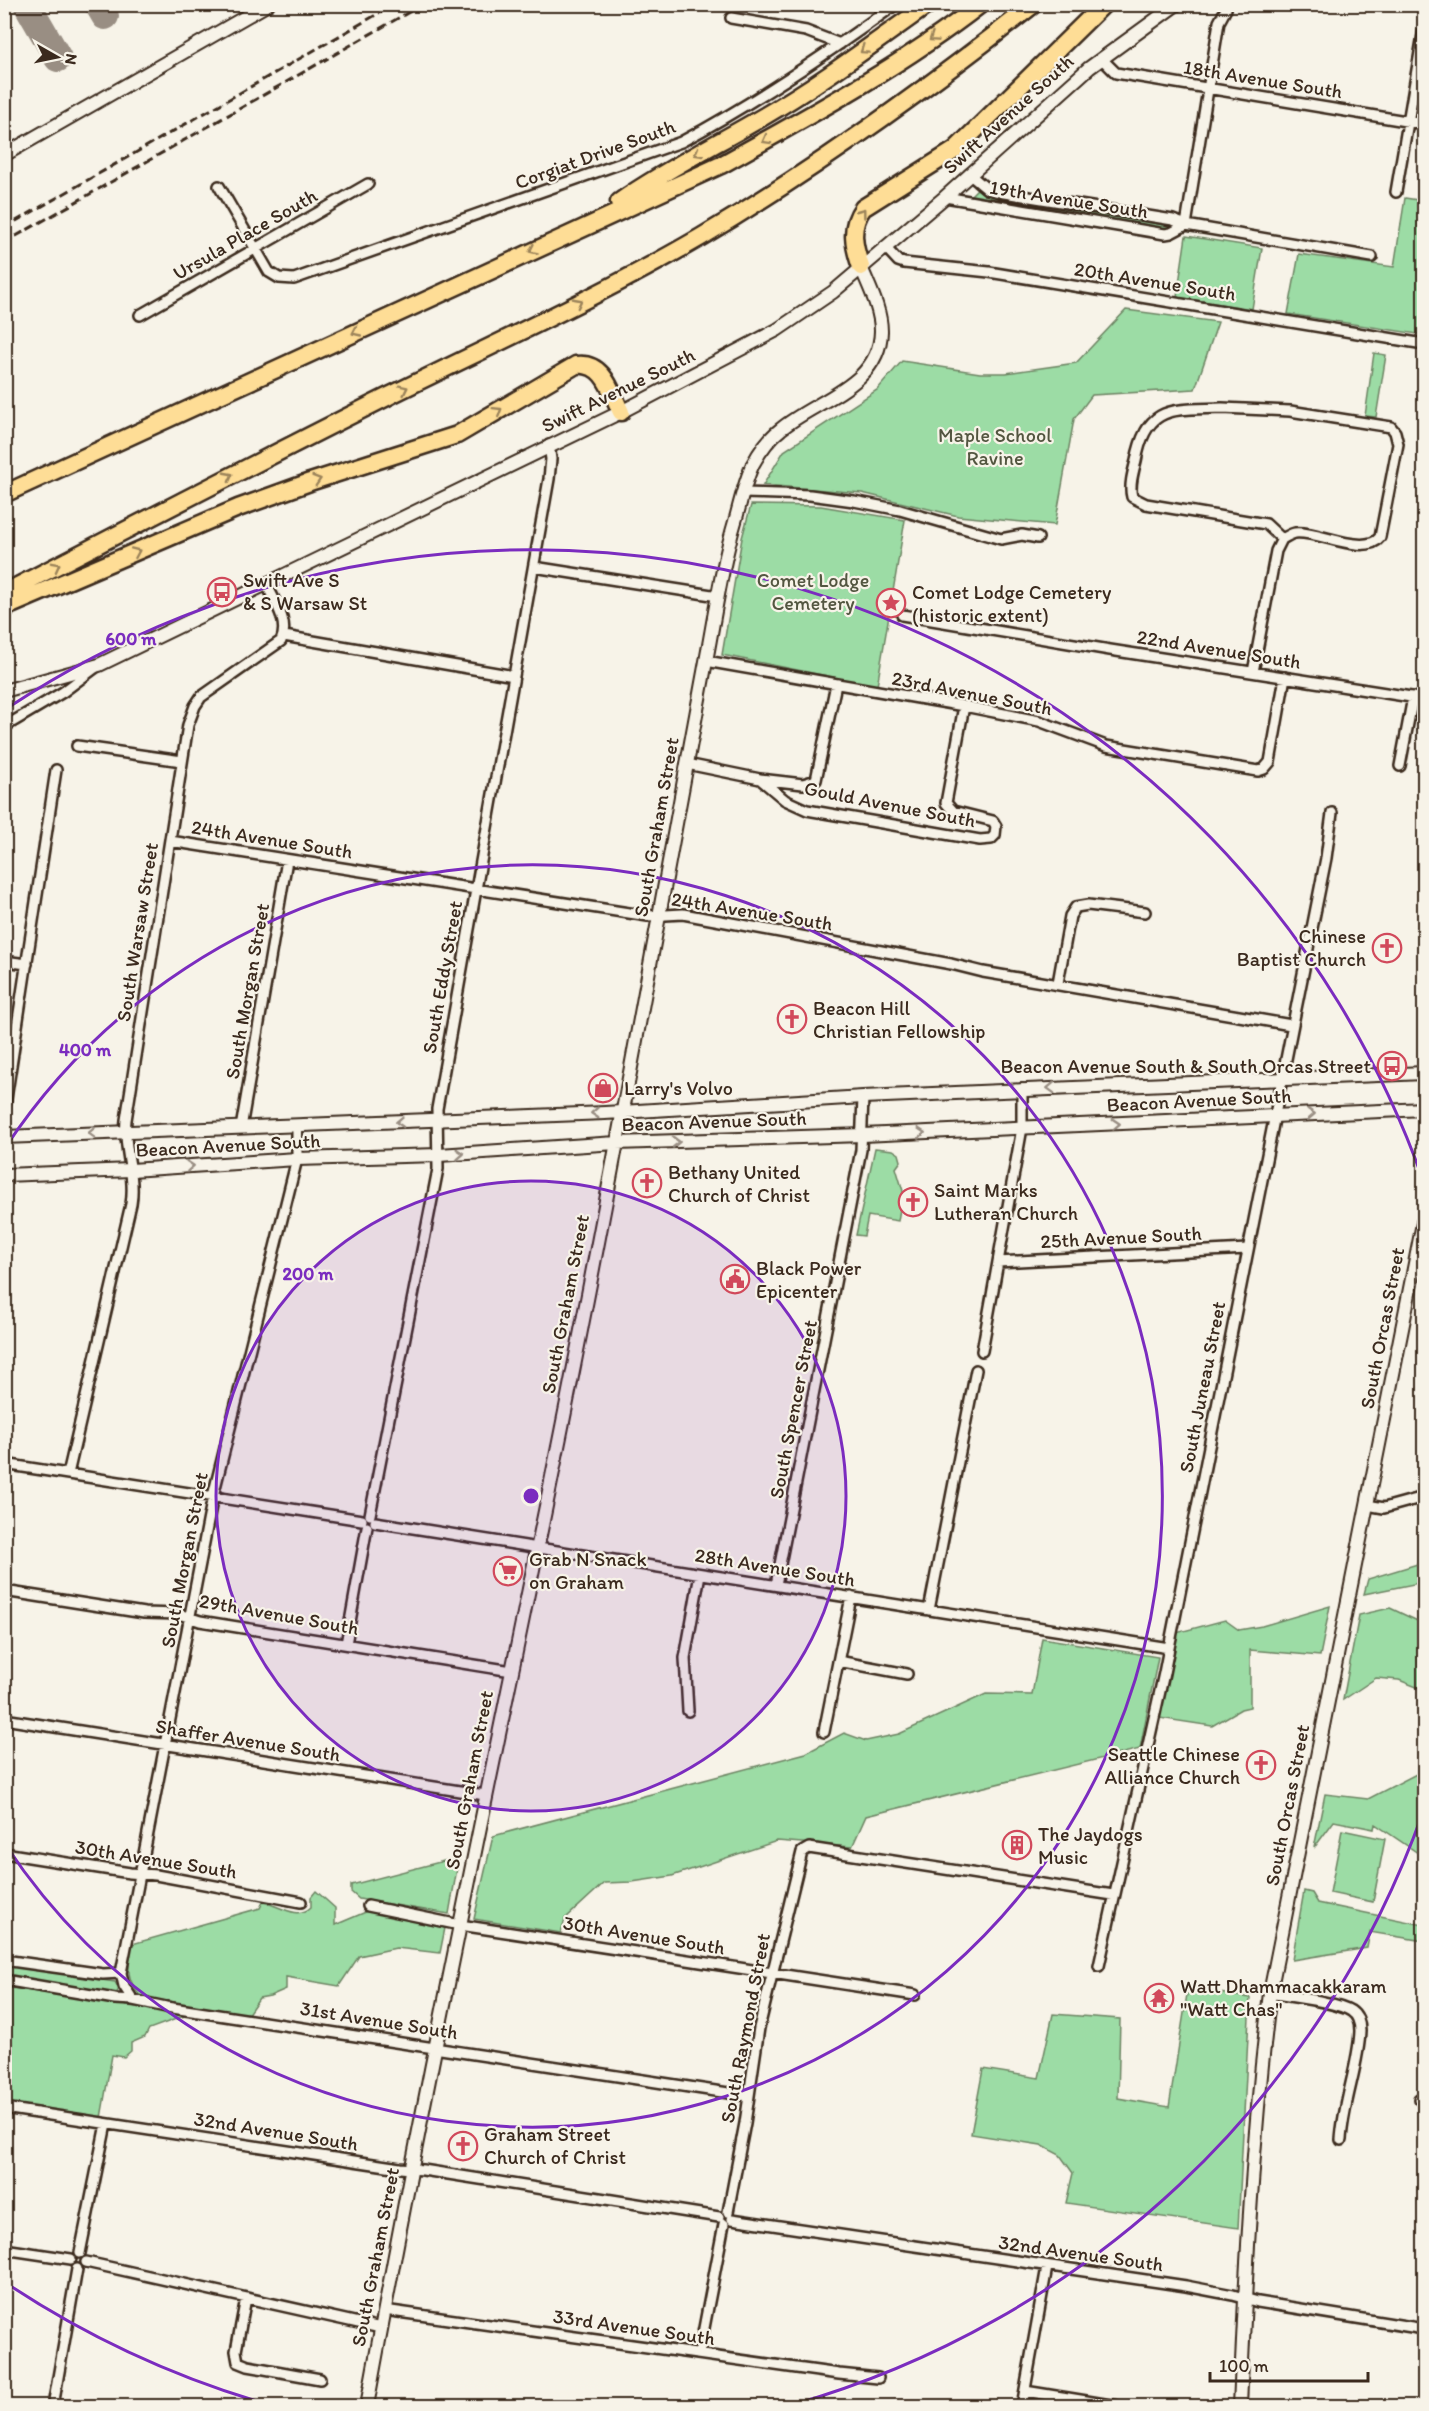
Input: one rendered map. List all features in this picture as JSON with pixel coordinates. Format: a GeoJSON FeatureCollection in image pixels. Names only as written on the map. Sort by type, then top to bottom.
{"type":"FeatureCollection","features":[{"type":"Feature","properties":{"kind":"highway"},"geometry":{"type":"LineString","coordinates":[[585,226],[658,175],[762,118],[816,84],[929,4]]}},
{"type":"Feature","properties":{"kind":"highway"},"geometry":{"type":"LineString","coordinates":[[4,494],[721,165],[826,107],[981,4]]}},
{"type":"Feature","properties":{"kind":"highway"},"geometry":{"type":"LineString","coordinates":[[4,593],[247,466],[570,306],[700,237],[850,140],[952,69],[1034,4]]}},
{"type":"Feature","properties":{"kind":"highway"},"geometry":{"type":"LineString","coordinates":[[861,267],[855,249],[854,233],[855,222],[862,208],[955,150],[1104,4]]}},
{"type":"Feature","properties":{"kind":"highway"},"geometry":{"type":"LineString","coordinates":[[4,608],[238,508],[310,482],[457,435],[576,365],[590,365],[601,372],[621,412]]}},
{"type":"Feature","properties":{"kind":"street"},"geometry":{"type":"LineString","coordinates":[[4,155],[268,4]]}},
{"type":"Feature","properties":{"kind":"street","name":"Corgiat Drive South"},"geometry":{"type":"LineString","coordinates":[[255,249],[269,273],[279,278],[294,279],[681,142],[719,122],[840,45],[896,4]]}},
{"type":"Feature","properties":{"kind":"street","name":"Swift Avenue South"},"geometry":{"type":"LineString","coordinates":[[4,691],[99,665],[680,383],[777,330],[833,292],[945,197],[1048,102],[1177,4]]}},
{"type":"Feature","properties":{"kind":"street"},"geometry":{"type":"LineString","coordinates":[[1186,225],[1220,18],[1226,9]]}},
{"type":"Feature","properties":{"kind":"street"},"geometry":{"type":"LineString","coordinates":[[731,18],[806,31],[840,45]]}},
{"type":"Feature","properties":{"kind":"street"},"geometry":{"type":"LineString","coordinates":[[1396,192],[1425,29]]}},
{"type":"Feature","properties":{"kind":"street","name":"18th Avenue South"},"geometry":{"type":"LineString","coordinates":[[1102,59],[1116,73],[1425,124]]}},
{"type":"Feature","properties":{"kind":"street","name":"19th Avenue South"},"geometry":{"type":"LineString","coordinates":[[969,174],[981,185],[994,191],[1173,220],[1186,225],[1372,257]]}},
{"type":"Feature","properties":{"kind":"street","name":"Ursula Place South"},"geometry":{"type":"LineString","coordinates":[[140,315],[368,184]]}},
{"type":"Feature","properties":{"kind":"street"},"geometry":{"type":"LineString","coordinates":[[219,186],[255,249]]}},
{"type":"Feature","properties":{"kind":"street","name":"19th Avenue South"},"geometry":{"type":"LineString","coordinates":[[945,197],[1165,234],[1186,225]]}},
{"type":"Feature","properties":{"kind":"street","name":"20th Avenue South"},"geometry":{"type":"LineString","coordinates":[[885,247],[898,261],[904,263],[1000,273],[1425,344]]}},
{"type":"Feature","properties":{"kind":"street","name":"South Graham Street"},"geometry":{"type":"LineString","coordinates":[[367,2406],[485,1795],[537,1548],[622,1112],[717,596],[743,493],[753,465],[776,433],[849,386],[871,363],[879,343],[881,327],[878,312],[861,267]]}},
{"type":"Feature","properties":{"kind":"street"},"geometry":{"type":"LineString","coordinates":[[1253,672],[1276,550],[1282,539],[1296,533],[1366,546],[1377,541],[1380,537],[1398,444],[1395,432],[1387,425],[1276,410],[1241,408],[1189,409],[1162,415],[1146,426],[1139,443],[1131,487],[1132,497],[1146,504],[1266,524],[1282,539]]}},
{"type":"Feature","properties":{"kind":"street","name":"South Eddy Street"},"geometry":{"type":"LineString","coordinates":[[346,1644],[438,1168],[436,1120],[551,468],[549,446]]}},
{"type":"Feature","properties":{"kind":"street"},"geometry":{"type":"LineString","coordinates":[[743,493],[810,495],[854,501],[900,510],[1001,538],[1022,535],[1038,538]]}},
{"type":"Feature","properties":{"kind":"street"},"geometry":{"type":"LineString","coordinates":[[534,567],[717,596]]}},
{"type":"Feature","properties":{"kind":"street"},"geometry":{"type":"LineString","coordinates":[[266,583],[284,622],[284,636],[514,676]]}},
{"type":"Feature","properties":{"kind":"street","name":"22nd Avenue South"},"geometry":{"type":"LineString","coordinates":[[902,615],[1425,699]]}},
{"type":"Feature","properties":{"kind":"street","name":"South Warsaw Street"},"geometry":{"type":"LineString","coordinates":[[68,1474],[131,1204],[131,1170],[125,1132],[127,1108],[191,713],[201,697],[279,645],[284,636]]}},
{"type":"Feature","properties":{"kind":"street","name":"23rd Avenue South"},"geometry":{"type":"LineString","coordinates":[[706,661],[964,706],[1039,721],[1106,746],[1253,770],[1264,769],[1270,762],[1285,678]]}},
{"type":"Feature","properties":{"kind":"street"},"geometry":{"type":"LineString","coordinates":[[4,727],[63,692],[99,665]]}},
{"type":"Feature","properties":{"kind":"street","name":"Gould Avenue South"},"geometry":{"type":"LineString","coordinates":[[687,764],[760,779],[803,784],[816,780],[836,684]]}},
{"type":"Feature","properties":{"kind":"street"},"geometry":{"type":"LineString","coordinates":[[1400,766],[1413,697]]}},
{"type":"Feature","properties":{"kind":"street","name":"Gould Avenue South"},"geometry":{"type":"LineString","coordinates":[[760,779],[784,801],[807,810],[980,840],[991,838],[995,836],[996,826],[993,821],[948,808],[946,799],[964,706]]}},
{"type":"Feature","properties":{"kind":"street"},"geometry":{"type":"LineString","coordinates":[[77,746],[182,761]]}},
{"type":"Feature","properties":{"kind":"street"},"geometry":{"type":"LineString","coordinates":[[4,1112],[56,770]]}},
{"type":"Feature","properties":{"kind":"street","name":"South Juneau Street"},"geometry":{"type":"LineString","coordinates":[[1099,1966],[1169,1648],[1326,858],[1332,813]]}},
{"type":"Feature","properties":{"kind":"street","name":"24th Avenue South"},"geometry":{"type":"LineString","coordinates":[[170,840],[648,916],[683,914],[738,923],[983,972],[1058,983],[1291,1025]]}},
{"type":"Feature","properties":{"kind":"street","name":"South Morgan Street"},"geometry":{"type":"LineString","coordinates":[[242,1128],[287,860]]}},
{"type":"Feature","properties":{"kind":"street"},"geometry":{"type":"LineString","coordinates":[[1058,983],[1070,916],[1076,907],[1088,905],[1145,912]]}},
{"type":"Feature","properties":{"kind":"street"},"geometry":{"type":"LineString","coordinates":[[4,961],[27,963]]}},
{"type":"Feature","properties":{"kind":"street","name":"Beacon Avenue South"},"geometry":{"type":"LineString","coordinates":[[4,1137],[622,1112],[1022,1089],[1425,1073]]}},
{"type":"Feature","properties":{"kind":"street"},"geometry":{"type":"LineString","coordinates":[[982,1351],[1022,1128],[1022,1089]]}},
{"type":"Feature","properties":{"kind":"street","name":"South Spencer Street"},"geometry":{"type":"LineString","coordinates":[[776,1585],[862,1135],[863,1097]]}},
{"type":"Feature","properties":{"kind":"street","name":"Beacon Avenue South"},"geometry":{"type":"LineString","coordinates":[[4,1175],[131,1170],[297,1159],[439,1155],[616,1143],[862,1135],[1425,1108]]}},
{"type":"Feature","properties":{"kind":"street","name":"South Morgan Street"},"geometry":{"type":"LineString","coordinates":[[121,1972],[213,1496],[297,1159],[297,1126]]}},
{"type":"Feature","properties":{"kind":"street","name":"South Orcas Street"},"geometry":{"type":"LineString","coordinates":[[1240,2406],[1248,2234],[1262,2056],[1270,1993],[1425,1218]]}},
{"type":"Feature","properties":{"kind":"street","name":"25th Avenue South"},"geometry":{"type":"LineString","coordinates":[[998,1262],[1247,1249]]}},
{"type":"Feature","properties":{"kind":"street"},"geometry":{"type":"LineString","coordinates":[[929,1610],[976,1370]]}},
{"type":"Feature","properties":{"kind":"street","name":"28th Avenue South"},"geometry":{"type":"LineString","coordinates":[[4,1464],[1169,1648]]}},
{"type":"Feature","properties":{"kind":"street"},"geometry":{"type":"LineString","coordinates":[[1367,1505],[1384,1508],[1425,1497]]}},
{"type":"Feature","properties":{"kind":"street"},"geometry":{"type":"LineString","coordinates":[[688,1711],[685,1658],[700,1574]]}},
{"type":"Feature","properties":{"kind":"street","name":"29th Avenue South"},"geometry":{"type":"LineString","coordinates":[[4,1591],[144,1613],[180,1614],[190,1618],[512,1671]]}},
{"type":"Feature","properties":{"kind":"street"},"geometry":{"type":"LineString","coordinates":[[824,1732],[851,1597]]}},
{"type":"Feature","properties":{"kind":"street"},"geometry":{"type":"LineString","coordinates":[[838,1661],[907,1674]]}},
{"type":"Feature","properties":{"kind":"street","name":"Shaffer Avenue South"},"geometry":{"type":"LineString","coordinates":[[4,1719],[485,1795]]}},
{"type":"Feature","properties":{"kind":"street","name":"South Raymond Street"},"geometry":{"type":"LineString","coordinates":[[699,2354],[772,1973],[802,1852],[809,1848],[1113,1895]]}},
{"type":"Feature","properties":{"kind":"street","name":"30th Avenue South"},"geometry":{"type":"LineString","coordinates":[[4,1853],[301,1902]]}},
{"type":"Feature","properties":{"kind":"street","name":"30th Avenue South"},"geometry":{"type":"LineString","coordinates":[[368,1906],[460,1925],[915,1995]]}},
{"type":"Feature","properties":{"kind":"street"},"geometry":{"type":"LineString","coordinates":[[4,1960],[103,1974],[121,1972],[124,1986],[133,2000]]}},
{"type":"Feature","properties":{"kind":"street","name":"31st Avenue South"},"geometry":{"type":"LineString","coordinates":[[4,1980],[748,2096]]}},
{"type":"Feature","properties":{"kind":"street"},"geometry":{"type":"LineString","coordinates":[[1270,1993],[1341,2006],[1353,2011],[1357,2017],[1360,2028],[1359,2042],[1342,2119],[1341,2140]]}},
{"type":"Feature","properties":{"kind":"street","name":"32nd Avenue South"},"geometry":{"type":"LineString","coordinates":[[4,2108],[1047,2267],[1186,2286],[1245,2299],[1425,2328]]}},
{"type":"Feature","properties":{"kind":"street"},"geometry":{"type":"LineString","coordinates":[[80,2253],[106,2124]]}},
{"type":"Feature","properties":{"kind":"street"},"geometry":{"type":"LineString","coordinates":[[4,2249],[71,2259]]}},
{"type":"Feature","properties":{"kind":"street"},"geometry":{"type":"LineString","coordinates":[[80,2253],[86,2257],[87,2262],[84,2267],[77,2269],[72,2265],[71,2259],[74,2254],[80,2253]]}},
{"type":"Feature","properties":{"kind":"street"},"geometry":{"type":"LineString","coordinates":[[87,2262],[381,2328]]}},
{"type":"Feature","properties":{"kind":"street"},"geometry":{"type":"LineString","coordinates":[[1022,2406],[1047,2267]]}},
{"type":"Feature","properties":{"kind":"street"},"geometry":{"type":"LineString","coordinates":[[53,2406],[77,2269]]}},
{"type":"Feature","properties":{"kind":"street"},"geometry":{"type":"LineString","coordinates":[[246,2298],[236,2351],[238,2362],[248,2366],[320,2379]]}},
{"type":"Feature","properties":{"kind":"street","name":"33rd Avenue South"},"geometry":{"type":"LineString","coordinates":[[384,2310],[878,2378]]}},
{"type":"Feature","properties":{"kind":"street"},"geometry":{"type":"LineString","coordinates":[[1025,2391],[1117,2406]]}},
{"type":"Feature","properties":{"kind":"green space"},"geometry":{"type":"Polygon","coordinates":[[[977,189],[984,194],[1170,223],[1172,227],[1164,229],[1032,210],[969,197],[977,189]]]}},
{"type":"Feature","properties":{"kind":"green space"},"geometry":{"type":"Polygon","coordinates":[[[1405,198],[1424,201],[1424,335],[1288,314],[1299,254],[1394,267],[1405,198]]]}},
{"type":"Feature","properties":{"kind":"green space"},"geometry":{"type":"Polygon","coordinates":[[[1186,236],[1262,248],[1252,309],[1177,297],[1186,236]]]}},
{"type":"Feature","properties":{"kind":"green space","name":"Maple School Ravine"},"geometry":{"type":"Polygon","coordinates":[[[1126,310],[1218,322],[1195,389],[1092,395],[1074,419],[1055,525],[958,516],[862,493],[763,485],[784,451],[877,390],[902,361],[980,373],[1006,373],[1076,363],[1126,310]]]}},
{"type":"Feature","properties":{"kind":"green space"},"geometry":{"type":"Polygon","coordinates":[[[1374,353],[1386,355],[1376,417],[1365,416],[1374,353]]]}},
{"type":"Feature","properties":{"kind":"green space","name":"Comet Lodge Cemetery"},"geometry":{"type":"Polygon","coordinates":[[[751,505],[821,506],[905,520],[877,686],[722,655],[742,538],[751,505]]]}},
{"type":"Feature","properties":{"kind":"green space"},"geometry":{"type":"Polygon","coordinates":[[[875,1148],[893,1150],[899,1154],[901,1161],[896,1168],[903,1191],[898,1221],[868,1216],[864,1236],[856,1235],[875,1148]]]}},
{"type":"Feature","properties":{"kind":"green space"},"geometry":{"type":"Polygon","coordinates":[[[1424,1562],[1424,1582],[1364,1594],[1368,1579],[1424,1562]]]}},
{"type":"Feature","properties":{"kind":"green space"},"geometry":{"type":"Polygon","coordinates":[[[1330,1606],[1320,1656],[1250,1650],[1250,1707],[1241,1709],[1212,1726],[1159,1718],[1176,1633],[1225,1620],[1239,1630],[1262,1626],[1330,1606]]]}},
{"type":"Feature","properties":{"kind":"green space"},"geometry":{"type":"Polygon","coordinates":[[[1390,1608],[1424,1624],[1424,1690],[1399,1680],[1376,1678],[1343,1700],[1359,1615],[1390,1608]]]}},
{"type":"Feature","properties":{"kind":"green space"},"geometry":{"type":"Polygon","coordinates":[[[1042,1638],[1158,1657],[1140,1749],[866,1816],[852,1847],[777,1841],[672,1876],[632,1882],[604,1883],[565,1919],[561,1933],[474,1919],[493,1836],[806,1753],[844,1733],[866,1741],[899,1734],[986,1694],[1032,1695],[1042,1638]]]}},
{"type":"Feature","properties":{"kind":"green space"},"geometry":{"type":"Polygon","coordinates":[[[1424,1770],[1424,1857],[1375,1824],[1374,1829],[1334,1821],[1314,1848],[1325,1794],[1368,1799],[1424,1770]]]}},
{"type":"Feature","properties":{"kind":"green space"},"geometry":{"type":"Polygon","coordinates":[[[1342,1830],[1385,1839],[1373,1902],[1330,1893],[1342,1830]]]}},
{"type":"Feature","properties":{"kind":"green space"},"geometry":{"type":"Polygon","coordinates":[[[459,1857],[449,1914],[359,1899],[351,1892],[351,1885],[459,1857]]]}},
{"type":"Feature","properties":{"kind":"green space"},"geometry":{"type":"Polygon","coordinates":[[[316,1891],[335,1908],[335,1925],[368,1911],[445,1928],[440,1953],[396,1948],[359,1956],[339,1986],[286,1977],[286,1989],[259,1998],[248,2014],[141,1997],[132,1984],[129,1966],[132,1944],[260,1908],[263,1902],[300,1913],[311,1907],[311,1897],[316,1891]]]}},
{"type":"Feature","properties":{"kind":"green space"},"geometry":{"type":"Polygon","coordinates":[[[1304,1891],[1312,1893],[1318,1903],[1424,1925],[1424,1941],[1370,1932],[1367,1948],[1292,1960],[1304,1891]]]}},
{"type":"Feature","properties":{"kind":"green space"},"geometry":{"type":"Polygon","coordinates":[[[4,1965],[115,1982],[119,1989],[116,1994],[5,1976],[4,1965]]]}},
{"type":"Feature","properties":{"kind":"green space"},"geometry":{"type":"Polygon","coordinates":[[[4,1987],[187,2015],[149,2029],[145,2037],[131,2043],[131,2051],[124,2057],[112,2055],[101,2118],[5,2102],[4,1987]]]}},
{"type":"Feature","properties":{"kind":"green space"},"geometry":{"type":"Polygon","coordinates":[[[1188,1988],[1250,1998],[1238,2228],[1066,2203],[1073,2173],[1060,2155],[1041,2145],[971,2134],[983,2069],[1039,2078],[1053,2014],[1120,2019],[1118,2098],[1169,2107],[1188,1988]]]}},
{"type":"Feature","properties":{"kind":"taxiway"},"geometry":{"type":"LineString","coordinates":[[27,4],[58,58]]}},
{"type":"Feature","properties":{"kind":"taxiway"},"geometry":{"type":"LineString","coordinates":[[98,4],[105,16]]}},
{"type":"Feature","properties":{"kind":"railway"},"geometry":{"type":"LineString","coordinates":[[4,228],[395,4]]}},
{"type":"Feature","properties":{"kind":"railway"},"geometry":{"type":"LineString","coordinates":[[4,243],[423,4]]}},
{"type":"Feature","properties":{"kind":"place","name":"Swift Ave S & S Warsaw St"},"geometry":{"type":"Point","coordinates":[222,592]}},
{"type":"Feature","properties":{"kind":"place","name":"Comet Lodge Cemetery (historic extent)"},"geometry":{"type":"Point","coordinates":[891,603]}},
{"type":"Feature","properties":{"kind":"place","name":"Chinese Baptist Church"},"geometry":{"type":"Point","coordinates":[1387,948]}},
{"type":"Feature","properties":{"kind":"place","name":"Beacon Hill Christian Fellowship"},"geometry":{"type":"Point","coordinates":[792,1019]}},
{"type":"Feature","properties":{"kind":"place","name":"Beacon Avenue South & South Orcas Street"},"geometry":{"type":"Point","coordinates":[1392,1066]}},
{"type":"Feature","properties":{"kind":"place","name":"Larry's Volvo"},"geometry":{"type":"Point","coordinates":[603,1088]}},
{"type":"Feature","properties":{"kind":"place","name":"Bethany United Church of Christ"},"geometry":{"type":"Point","coordinates":[647,1183]}},
{"type":"Feature","properties":{"kind":"place","name":"Saint Marks Lutheran Church"},"geometry":{"type":"Point","coordinates":[913,1202]}},
{"type":"Feature","properties":{"kind":"place","name":"Black Power Epicenter"},"geometry":{"type":"Point","coordinates":[735,1279]}},
{"type":"Feature","properties":{"kind":"place","name":"Grab N Snack on Graham"},"geometry":{"type":"Point","coordinates":[508,1571]}},
{"type":"Feature","properties":{"kind":"place","name":"Seattle Chinese Alliance Church"},"geometry":{"type":"Point","coordinates":[1261,1765]}},
{"type":"Feature","properties":{"kind":"place","name":"The Jaydogs Music"},"geometry":{"type":"Point","coordinates":[1017,1845]}},
{"type":"Feature","properties":{"kind":"place","name":"Watt Dhammacakkaram \"Watt Chas\""},"geometry":{"type":"Point","coordinates":[1159,1998]}},
{"type":"Feature","properties":{"kind":"place","name":"Graham Street Church of Christ"},"geometry":{"type":"Point","coordinates":[463,2146]}}]}
